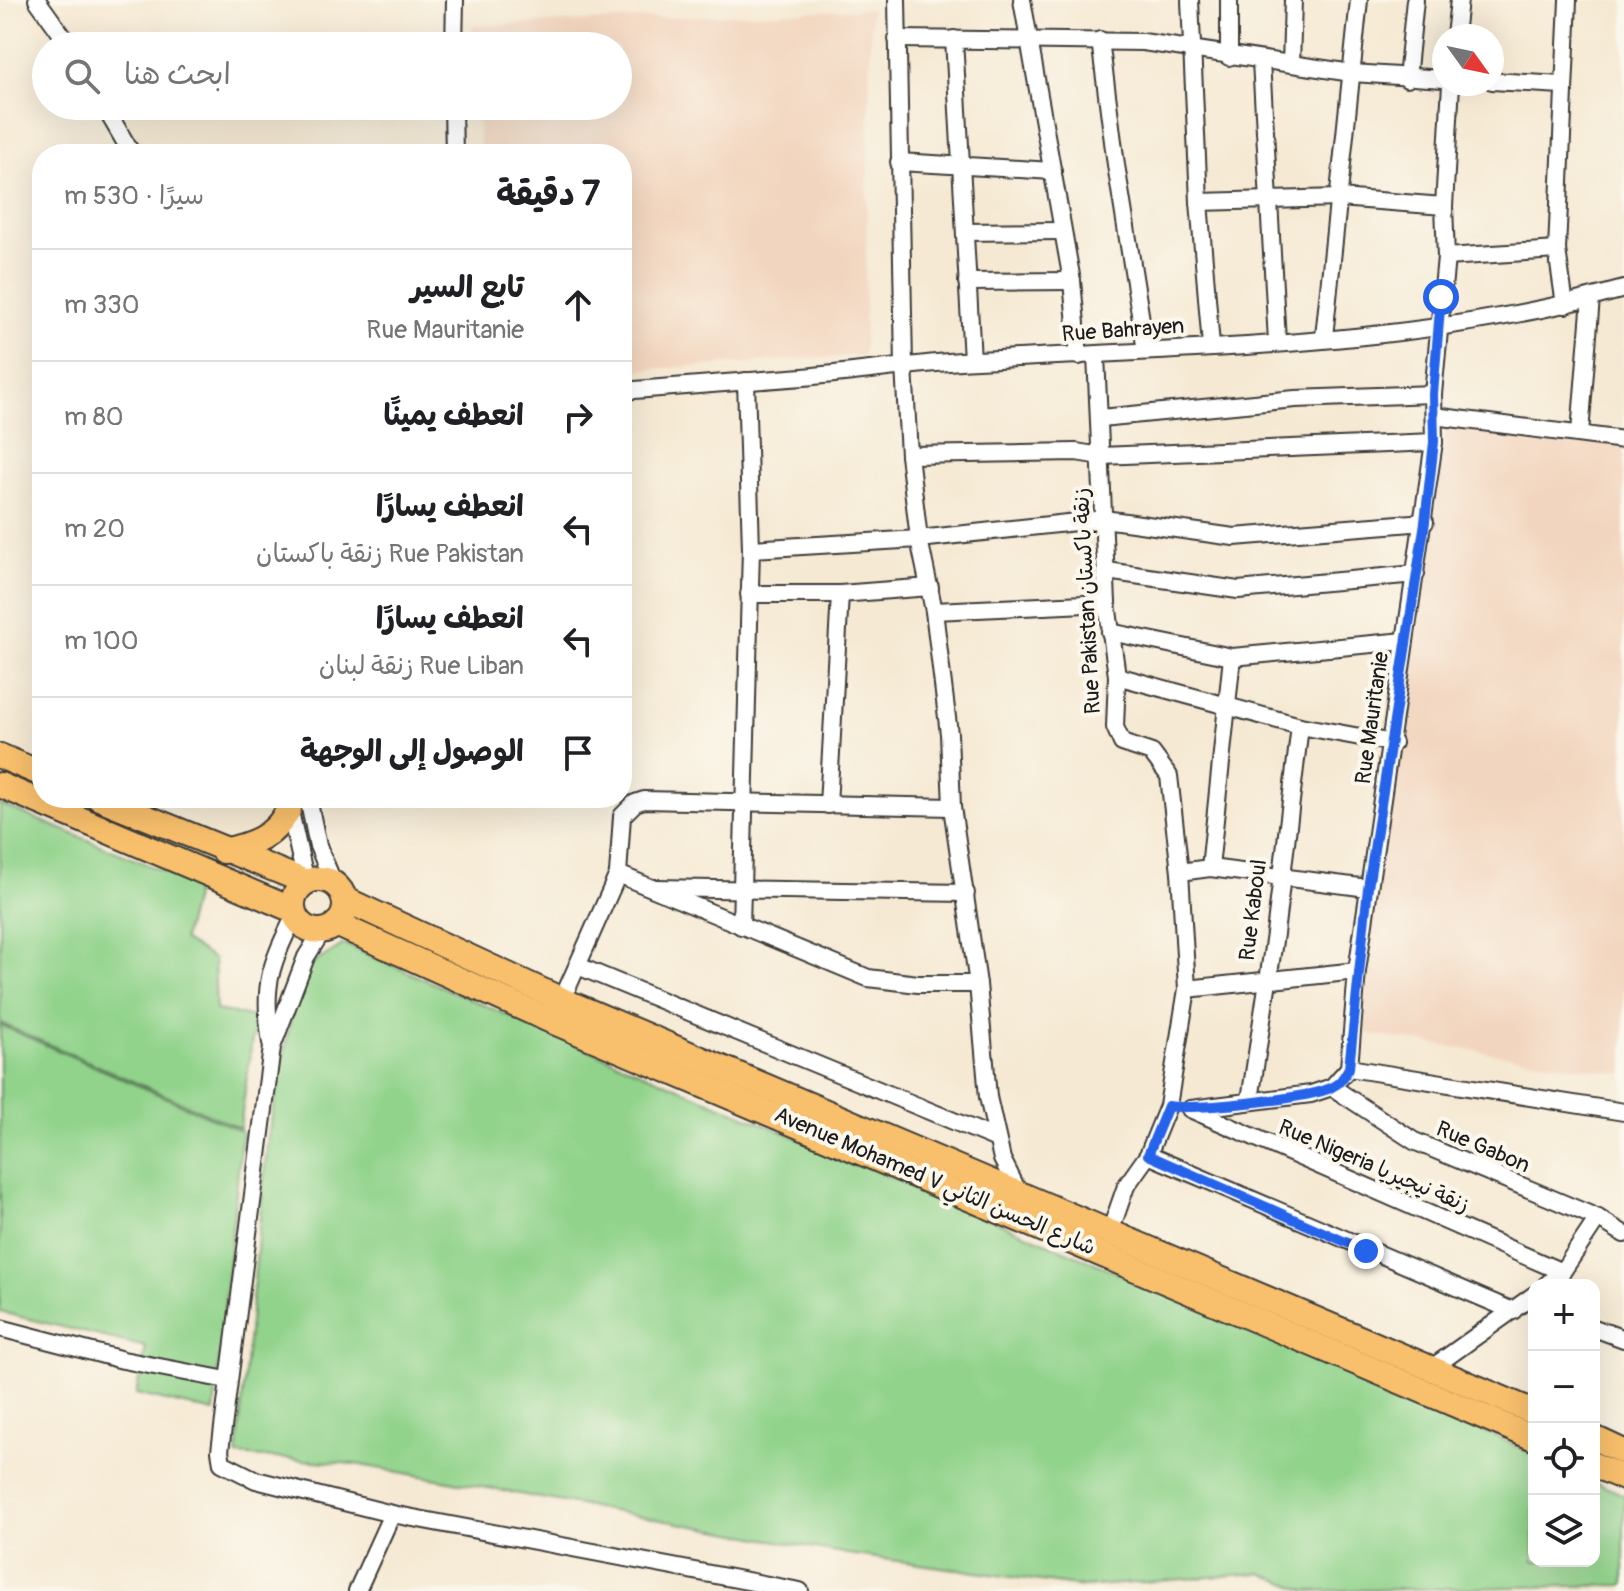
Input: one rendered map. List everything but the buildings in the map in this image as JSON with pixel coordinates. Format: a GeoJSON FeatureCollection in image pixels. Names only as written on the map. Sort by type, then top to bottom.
{"type":"FeatureCollection","features":[{"type":"Feature","properties":{"kind":"highway"},"geometry":{"type":"LineString","coordinates":[[0,756],[32,770]]}},
{"type":"Feature","properties":{"kind":"highway"},"geometry":{"type":"LineString","coordinates":[[0,785],[32,799]]}},
{"type":"Feature","properties":{"kind":"highway"},"geometry":{"type":"LineString","coordinates":[[53,808],[294,912],[306,927],[329,927],[343,913],[339,891],[317,879],[306,882],[295,894],[294,912]]}},
{"type":"Feature","properties":{"kind":"highway"},"geometry":{"type":"LineString","coordinates":[[122,808],[306,882]]}},
{"type":"Feature","properties":{"kind":"highway"},"geometry":{"type":"LineString","coordinates":[[223,851],[262,840],[275,832],[292,808]]}},
{"type":"Feature","properties":{"kind":"highway","name":"Avenue Mohamed V شارع الحسن الثاني"},"geometry":{"type":"LineString","coordinates":[[339,891],[562,1000],[1528,1409]]}},
{"type":"Feature","properties":{"kind":"highway","name":"Avenue Mohamed V شارع الحسن الثاني"},"geometry":{"type":"LineString","coordinates":[[329,927],[1528,1435]]}},
{"type":"Feature","properties":{"kind":"highway"},"geometry":{"type":"LineString","coordinates":[[1600,1441],[1624,1452]]}},
{"type":"Feature","properties":{"kind":"highway"},"geometry":{"type":"LineString","coordinates":[[1600,1468],[1624,1478]]}},
{"type":"Feature","properties":{"kind":"street"},"geometry":{"type":"LineString","coordinates":[[37,0],[60,32]]}},
{"type":"Feature","properties":{"kind":"street"},"geometry":{"type":"LineString","coordinates":[[454,32],[455,0]]}},
{"type":"Feature","properties":{"kind":"street"},"geometry":{"type":"LineString","coordinates":[[897,0],[904,366],[909,455],[919,539],[934,611],[949,734],[952,807],[978,984],[988,1097],[1002,1159],[1021,1197]]}},
{"type":"Feature","properties":{"kind":"street","name":"Rue Pakistan زنقة باكستان"},"geometry":{"type":"LineString","coordinates":[[1022,0],[1062,231],[1101,418],[1107,603],[1117,676],[1118,738],[1129,748],[1152,753],[1169,776],[1180,872],[1187,989],[1168,1106],[1148,1155],[1126,1186],[1110,1232]]}},
{"type":"Feature","properties":{"kind":"street"},"geometry":{"type":"LineString","coordinates":[[1190,0],[1199,202],[1211,346]]}},
{"type":"Feature","properties":{"kind":"street"},"geometry":{"type":"LineString","coordinates":[[1229,0],[1229,57]]}},
{"type":"Feature","properties":{"kind":"street"},"geometry":{"type":"LineString","coordinates":[[1291,64],[1293,0]]}},
{"type":"Feature","properties":{"kind":"street"},"geometry":{"type":"LineString","coordinates":[[1324,337],[1359,0]]}},
{"type":"Feature","properties":{"kind":"street"},"geometry":{"type":"LineString","coordinates":[[1407,79],[1415,0]]}},
{"type":"Feature","properties":{"kind":"street"},"geometry":{"type":"LineString","coordinates":[[1456,24],[1459,0]]}},
{"type":"Feature","properties":{"kind":"street"},"geometry":{"type":"LineString","coordinates":[[1565,305],[1557,250],[1568,0]]}},
{"type":"Feature","properties":{"kind":"street"},"geometry":{"type":"LineString","coordinates":[[897,39],[1100,40],[1352,73],[1432,79]]}},
{"type":"Feature","properties":{"kind":"street"},"geometry":{"type":"LineString","coordinates":[[954,39],[972,360]]}},
{"type":"Feature","properties":{"kind":"street"},"geometry":{"type":"LineString","coordinates":[[1100,40],[1116,165],[1146,351]]}},
{"type":"Feature","properties":{"kind":"street"},"geometry":{"type":"LineString","coordinates":[[1261,61],[1266,197],[1277,341]]}},
{"type":"Feature","properties":{"kind":"street"},"geometry":{"type":"LineString","coordinates":[[1504,82],[1562,85]]}},
{"type":"Feature","properties":{"kind":"street","name":"Rue Mauritanie"},"geometry":{"type":"LineString","coordinates":[[1349,1068],[1368,888],[1393,743],[1434,442],[1433,394],[1446,257],[1444,206],[1450,96]]}},
{"type":"Feature","properties":{"kind":"street"},"geometry":{"type":"LineString","coordinates":[[112,120],[126,144]]}},
{"type":"Feature","properties":{"kind":"street"},"geometry":{"type":"LineString","coordinates":[[453,120],[454,144]]}},
{"type":"Feature","properties":{"kind":"street"},"geometry":{"type":"LineString","coordinates":[[899,162],[1053,171]]}},
{"type":"Feature","properties":{"kind":"street"},"geometry":{"type":"LineString","coordinates":[[1199,202],[1266,197],[1339,198],[1444,206]]}},
{"type":"Feature","properties":{"kind":"street"},"geometry":{"type":"LineString","coordinates":[[965,232],[1062,231]]}},
{"type":"Feature","properties":{"kind":"street"},"geometry":{"type":"LineString","coordinates":[[1446,257],[1557,250]]}},
{"type":"Feature","properties":{"kind":"street"},"geometry":{"type":"LineString","coordinates":[[967,282],[1072,281]]}},
{"type":"Feature","properties":{"kind":"street","name":"Rue Bahrayen"},"geometry":{"type":"LineString","coordinates":[[632,390],[972,360],[1088,355],[1324,337],[1441,325],[1565,305],[1624,289]]}},
{"type":"Feature","properties":{"kind":"street"},"geometry":{"type":"LineString","coordinates":[[1580,433],[1591,298]]}},
{"type":"Feature","properties":{"kind":"street"},"geometry":{"type":"LineString","coordinates":[[741,926],[751,549],[746,381]]}},
{"type":"Feature","properties":{"kind":"street"},"geometry":{"type":"LineString","coordinates":[[1101,418],[1295,399],[1433,394]]}},
{"type":"Feature","properties":{"kind":"street"},"geometry":{"type":"LineString","coordinates":[[1434,416],[1624,440]]}},
{"type":"Feature","properties":{"kind":"street"},"geometry":{"type":"LineString","coordinates":[[909,455],[1076,452],[1101,456],[1434,442]]}},
{"type":"Feature","properties":{"kind":"street"},"geometry":{"type":"LineString","coordinates":[[751,549],[919,539],[1104,519],[1234,537],[1425,522]]}},
{"type":"Feature","properties":{"kind":"street"},"geometry":{"type":"LineString","coordinates":[[1107,571],[1238,590],[1416,574]]}},
{"type":"Feature","properties":{"kind":"street"},"geometry":{"type":"LineString","coordinates":[[749,594],[840,594],[930,587]]}},
{"type":"Feature","properties":{"kind":"street"},"geometry":{"type":"LineString","coordinates":[[828,805],[840,594]]}},
{"type":"Feature","properties":{"kind":"street"},"geometry":{"type":"LineString","coordinates":[[934,611],[1107,603]]}},
{"type":"Feature","properties":{"kind":"street"},"geometry":{"type":"LineString","coordinates":[[1110,632],[1232,657],[1405,641]]}},
{"type":"Feature","properties":{"kind":"street"},"geometry":{"type":"LineString","coordinates":[[1210,868],[1232,657]]}},
{"type":"Feature","properties":{"kind":"street"},"geometry":{"type":"LineString","coordinates":[[1117,676],[1300,726],[1393,743]]}},
{"type":"Feature","properties":{"kind":"street","name":"Rue Kaboul"},"geometry":{"type":"LineString","coordinates":[[1250,1100],[1265,983],[1275,934],[1300,726]]}},
{"type":"Feature","properties":{"kind":"street"},"geometry":{"type":"LineString","coordinates":[[632,806],[644,800],[952,807]]}},
{"type":"Feature","properties":{"kind":"street"},"geometry":{"type":"LineString","coordinates":[[297,808],[306,882]]}},
{"type":"Feature","properties":{"kind":"street"},"geometry":{"type":"LineString","coordinates":[[299,808],[339,891]]}},
{"type":"Feature","properties":{"kind":"street"},"geometry":{"type":"LineString","coordinates":[[562,1000],[618,874],[622,816],[630,808]]}},
{"type":"Feature","properties":{"kind":"street"},"geometry":{"type":"LineString","coordinates":[[1180,872],[1210,868],[1368,888]]}},
{"type":"Feature","properties":{"kind":"street"},"geometry":{"type":"LineString","coordinates":[[618,874],[868,978],[918,984],[978,984]]}},
{"type":"Feature","properties":{"kind":"street"},"geometry":{"type":"LineString","coordinates":[[649,888],[741,887],[966,893]]}},
{"type":"Feature","properties":{"kind":"street"},"geometry":{"type":"LineString","coordinates":[[272,1047],[264,1001],[271,966],[294,912]]}},
{"type":"Feature","properties":{"kind":"street"},"geometry":{"type":"LineString","coordinates":[[329,927],[306,957],[272,1047],[227,1380],[222,1463],[256,1480],[392,1514],[774,1589],[800,1591]]}},
{"type":"Feature","properties":{"kind":"street"},"geometry":{"type":"LineString","coordinates":[[578,966],[997,1139]]}},
{"type":"Feature","properties":{"kind":"street"},"geometry":{"type":"LineString","coordinates":[[1187,989],[1357,971]]}},
{"type":"Feature","properties":{"kind":"street"},"geometry":{"type":"LineString","coordinates":[[1191,1109],[1311,1094],[1332,1087],[1349,1068],[1624,1112]]}},
{"type":"Feature","properties":{"kind":"street","name":"Rue Gabon"},"geometry":{"type":"LineString","coordinates":[[1332,1087],[1414,1141],[1598,1218],[1624,1234]]}},
{"type":"Feature","properties":{"kind":"street","name":"Rue Nigeria زنقة نيجيريا"},"geometry":{"type":"LineString","coordinates":[[1168,1106],[1191,1109],[1562,1272]]}},
{"type":"Feature","properties":{"kind":"street"},"geometry":{"type":"LineString","coordinates":[[1148,1155],[1513,1311]]}},
{"type":"Feature","properties":{"kind":"street"},"geometry":{"type":"LineString","coordinates":[[1553,1279],[1562,1272],[1598,1218]]}},
{"type":"Feature","properties":{"kind":"street"},"geometry":{"type":"LineString","coordinates":[[1433,1367],[1528,1301]]}},
{"type":"Feature","properties":{"kind":"street"},"geometry":{"type":"LineString","coordinates":[[0,1328],[123,1360],[227,1380]]}},
{"type":"Feature","properties":{"kind":"street"},"geometry":{"type":"LineString","coordinates":[[1600,1330],[1624,1339]]}},
{"type":"Feature","properties":{"kind":"street"},"geometry":{"type":"LineString","coordinates":[[357,1591],[392,1514]]}},
{"type":"Feature","properties":{"kind":"shaded area"},"geometry":{"type":"Polygon","coordinates":[[[871,9],[864,355],[632,370],[632,144],[479,144],[478,120],[632,120],[632,32],[472,32],[472,26],[871,9]]]}},
{"type":"Feature","properties":{"kind":"shaded area"},"geometry":{"type":"Polygon","coordinates":[[[1447,422],[1624,445],[1624,1074],[1356,1032],[1447,422]]]}},
{"type":"Feature","properties":{"kind":"green space"},"geometry":{"type":"Polygon","coordinates":[[[0,804],[197,885],[183,940],[214,959],[216,1010],[255,1017],[240,1128],[0,1023],[0,804]]]}},
{"type":"Feature","properties":{"kind":"green space"},"geometry":{"type":"Polygon","coordinates":[[[344,944],[1238,1324],[1528,1451],[1528,1567],[1600,1567],[1600,1485],[1624,1495],[1624,1585],[1306,1591],[1261,1573],[1083,1587],[848,1554],[355,1464],[237,1455],[268,1136],[300,972],[344,944]]]}},
{"type":"Feature","properties":{"kind":"green space"},"geometry":{"type":"Polygon","coordinates":[[[0,1025],[242,1131],[214,1412],[136,1394],[146,1347],[0,1312],[0,1025]]]}},
{"type":"Feature","properties":{"kind":"route"},"geometry":{"type":"LineString","coordinates":[[1366,1251],[1148,1155],[1168,1106],[1191,1109],[1311,1094],[1332,1087],[1342,1080],[1349,1068],[1368,888],[1425,522],[1434,442],[1433,394],[1441,297]]}}]}
